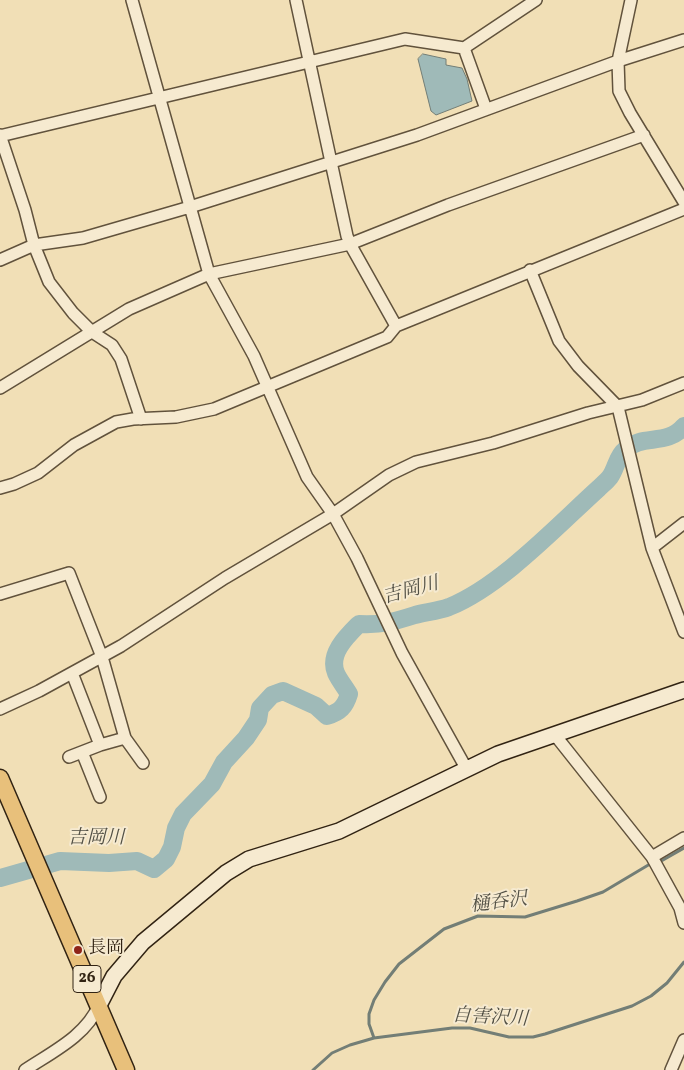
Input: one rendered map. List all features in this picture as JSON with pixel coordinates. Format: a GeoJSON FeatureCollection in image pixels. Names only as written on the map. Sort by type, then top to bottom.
{"type":"FeatureCollection","features":[{"type":"Feature","properties":{"kind":"main road","name":"26"},"geometry":{"type":"LineString","coordinates":[[0,778],[126,1070]]}},
{"type":"Feature","properties":{"kind":"street"},"geometry":{"type":"LineString","coordinates":[[132,0],[209,274],[254,356],[307,477],[333,514],[357,558],[402,653],[466,768]]}},
{"type":"Feature","properties":{"kind":"street"},"geometry":{"type":"LineString","coordinates":[[296,0],[350,244],[396,326]]}},
{"type":"Feature","properties":{"kind":"street"},"geometry":{"type":"LineString","coordinates":[[141,419],[121,359],[112,345],[92,332],[73,314],[49,282],[34,246],[26,210],[0,136],[405,39],[464,48],[536,0]]}},
{"type":"Feature","properties":{"kind":"street"},"geometry":{"type":"LineString","coordinates":[[631,0],[618,61],[619,91],[684,202]]}},
{"type":"Feature","properties":{"kind":"street"},"geometry":{"type":"LineString","coordinates":[[0,260],[34,246],[83,238],[190,207],[417,135],[618,61],[684,40]]}},
{"type":"Feature","properties":{"kind":"street"},"geometry":{"type":"LineString","coordinates":[[464,48],[486,109]]}},
{"type":"Feature","properties":{"kind":"street"},"geometry":{"type":"LineString","coordinates":[[0,388],[129,309],[209,274],[350,244],[448,205],[644,135]]}},
{"type":"Feature","properties":{"kind":"street"},"geometry":{"type":"LineString","coordinates":[[0,488],[38,473],[74,444],[116,422],[176,417],[214,409],[387,337],[396,326],[684,209]]}},
{"type":"Feature","properties":{"kind":"street"},"geometry":{"type":"LineString","coordinates":[[530,270],[559,341],[578,366],[618,407],[652,548],[684,632]]}},
{"type":"Feature","properties":{"kind":"street"},"geometry":{"type":"LineString","coordinates":[[0,709],[102,657],[164,620],[225,578],[333,514],[389,476],[416,462],[493,443],[588,413],[642,400],[684,382]]}},
{"type":"Feature","properties":{"kind":"street"},"geometry":{"type":"LineString","coordinates":[[652,548],[684,523]]}},
{"type":"Feature","properties":{"kind":"street"},"geometry":{"type":"LineString","coordinates":[[0,594],[69,573],[102,657],[124,738],[143,763]]}},
{"type":"Feature","properties":{"kind":"street"},"geometry":{"type":"LineString","coordinates":[[72,673],[100,745]]}},
{"type":"Feature","properties":{"kind":"street"},"geometry":{"type":"LineString","coordinates":[[25,1070],[64,1044],[85,1027],[94,1015],[114,976],[143,942],[226,873],[249,860],[347,828],[466,768],[519,746],[684,690]]}},
{"type":"Feature","properties":{"kind":"street"},"geometry":{"type":"LineString","coordinates":[[555,735],[652,857],[680,908],[684,923]]}},
{"type":"Feature","properties":{"kind":"street"},"geometry":{"type":"LineString","coordinates":[[69,757],[124,738]]}},
{"type":"Feature","properties":{"kind":"street"},"geometry":{"type":"LineString","coordinates":[[82,752],[100,797]]}},
{"type":"Feature","properties":{"kind":"street"},"geometry":{"type":"LineString","coordinates":[[652,857],[684,838]]}},
{"type":"Feature","properties":{"kind":"street"},"geometry":{"type":"LineString","coordinates":[[671,1070],[684,1040]]}},
{"type":"Feature","properties":{"kind":"water"},"geometry":{"type":"Polygon","coordinates":[[[423,54],[446,59],[446,65],[462,68],[467,79],[472,101],[436,115],[431,111],[418,59],[423,54]]]}},
{"type":"Feature","properties":{"kind":"waterway","name":"吉岡川"},"geometry":{"type":"LineString","coordinates":[[0,878],[60,861],[109,863],[137,861],[154,869],[166,859],[172,847],[176,828],[183,814],[212,784],[224,762],[246,738],[258,720],[260,708],[272,695],[283,691],[316,706],[327,716],[339,711],[344,706],[349,694],[336,673],[335,659],[340,646],[359,624],[394,621],[449,607],[469,597],[508,570],[547,537],[609,478],[625,450],[639,442],[670,436],[684,426]]}},
{"type":"Feature","properties":{"kind":"waterway","name":"樋呑沢"},"geometry":{"type":"LineString","coordinates":[[374,1038],[369,1024],[369,1014],[374,1000],[385,982],[399,964],[444,929],[478,916],[525,917],[577,901],[603,892],[650,864],[663,860],[684,848]]}},
{"type":"Feature","properties":{"kind":"waterway","name":"自害沢川"},"geometry":{"type":"LineString","coordinates":[[313,1070],[332,1053],[374,1038],[452,1028],[470,1028],[509,1037],[533,1037],[545,1034],[632,1006],[651,996],[667,983],[684,962]]}},
{"type":"Feature","properties":{"kind":"place","name":"長岡"},"geometry":{"type":"Point","coordinates":[78,950]}}]}
